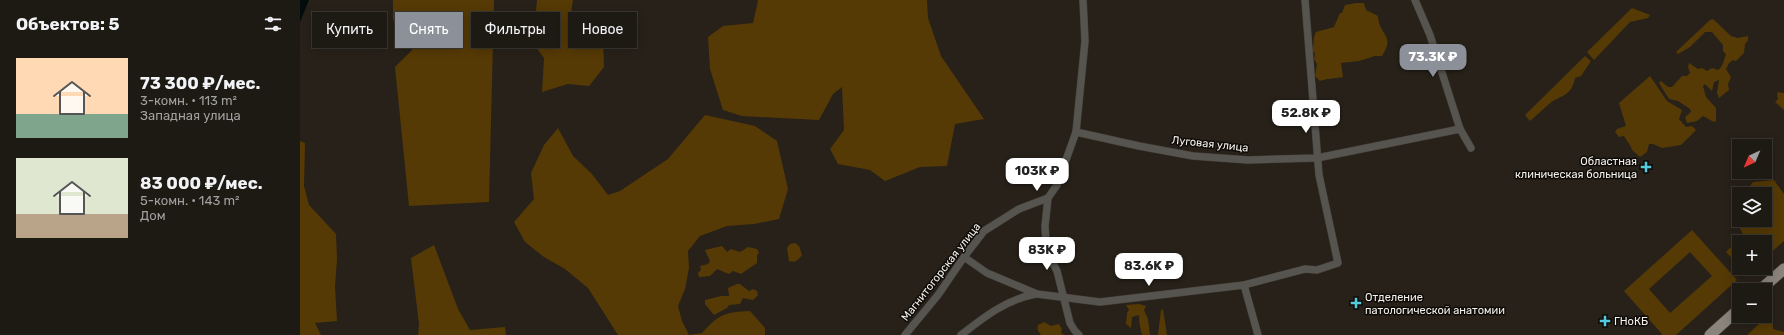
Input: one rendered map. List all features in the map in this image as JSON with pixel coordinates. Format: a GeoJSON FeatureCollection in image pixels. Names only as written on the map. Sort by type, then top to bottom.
{"type":"FeatureCollection","features":[{"type":"Feature","properties":{"kind":"main road"},"geometry":{"type":"LineString","coordinates":[[1768,283],[1784,269]]}},
{"type":"Feature","properties":{"kind":"main road"},"geometry":{"type":"LineString","coordinates":[[1710,335],[1732,315]]}},
{"type":"Feature","properties":{"kind":"street"},"geometry":{"type":"LineString","coordinates":[[1079,335],[1074,331],[1070,323],[1065,298],[1057,271],[1049,256],[1045,226],[1048,198],[1057,185],[1076,132],[1085,41],[1083,0]]}},
{"type":"Feature","properties":{"kind":"street"},"geometry":{"type":"LineString","coordinates":[[964,257],[987,273],[1037,294],[1100,302],[1244,284],[1305,269],[1317,270],[1338,263],[1319,175],[1305,0]]}},
{"type":"Feature","properties":{"kind":"street"},"geometry":{"type":"LineString","coordinates":[[1415,0],[1430,35],[1460,129],[1471,148]]}},
{"type":"Feature","properties":{"kind":"street","name":"Луговая улица"},"geometry":{"type":"LineString","coordinates":[[1076,132],[1193,156],[1248,160],[1317,158],[1460,129]]}},
{"type":"Feature","properties":{"kind":"street","name":"Магнитогорская улица"},"geometry":{"type":"LineString","coordinates":[[905,335],[938,295],[984,231],[1020,209],[1048,198]]}},
{"type":"Feature","properties":{"kind":"street"},"geometry":{"type":"LineString","coordinates":[[1244,284],[1258,335]]}},
{"type":"Feature","properties":{"kind":"street"},"geometry":{"type":"LineString","coordinates":[[961,335],[1000,307],[1021,297],[1037,294]]}},
{"type":"Feature","properties":{"kind":"shaded area"},"geometry":{"type":"Polygon","coordinates":[[[300,0],[309,0],[300,22],[300,0]]]}},
{"type":"Feature","properties":{"kind":"shaded area"},"geometry":{"type":"Polygon","coordinates":[[[393,0],[494,0],[494,12],[471,12],[471,48],[493,48],[489,202],[409,206],[395,67],[414,48],[463,48],[463,12],[395,12],[395,23],[393,20],[393,0]]]}},
{"type":"Feature","properties":{"kind":"shaded area"},"geometry":{"type":"Polygon","coordinates":[[[537,0],[573,0],[571,12],[568,12],[568,48],[603,48],[604,67],[589,86],[568,84],[542,92],[544,58],[537,48],[560,48],[560,12],[536,12],[537,0]]]}},
{"type":"Feature","properties":{"kind":"shaded area"},"geometry":{"type":"Polygon","coordinates":[[[757,0],[927,0],[928,18],[941,56],[984,119],[955,124],[947,166],[920,167],[885,181],[870,170],[838,164],[830,149],[844,130],[842,87],[833,94],[819,120],[742,116],[723,110],[710,69],[708,37],[723,26],[753,23],[757,0]]]}},
{"type":"Feature","properties":{"kind":"shaded area"},"geometry":{"type":"Polygon","coordinates":[[[1364,3],[1366,10],[1378,16],[1379,23],[1387,39],[1386,49],[1382,56],[1341,63],[1343,77],[1320,81],[1315,76],[1317,64],[1314,59],[1315,54],[1312,50],[1316,32],[1334,27],[1345,5],[1364,3]]]}},
{"type":"Feature","properties":{"kind":"shaded area"},"geometry":{"type":"Polygon","coordinates":[[[1632,8],[1650,15],[1648,18],[1630,22],[1594,60],[1587,52],[1632,8]]]}},
{"type":"Feature","properties":{"kind":"shaded area"},"geometry":{"type":"Polygon","coordinates":[[[1713,19],[1731,36],[1738,38],[1748,36],[1748,40],[1745,44],[1744,53],[1736,61],[1733,60],[1729,63],[1726,69],[1731,77],[1728,84],[1729,90],[1719,98],[1717,93],[1719,80],[1714,82],[1712,91],[1705,84],[1703,86],[1706,97],[1716,108],[1716,121],[1714,122],[1703,116],[1697,121],[1687,123],[1685,117],[1691,112],[1690,109],[1678,101],[1669,99],[1659,83],[1661,81],[1668,87],[1672,87],[1682,76],[1687,76],[1690,73],[1688,67],[1689,63],[1698,69],[1702,68],[1707,71],[1712,68],[1718,70],[1721,67],[1726,54],[1723,51],[1723,45],[1712,32],[1705,32],[1690,47],[1678,54],[1676,52],[1710,20],[1713,19]]]}},
{"type":"Feature","properties":{"kind":"shaded area"},"geometry":{"type":"Polygon","coordinates":[[[1585,56],[1591,61],[1581,76],[1575,78],[1571,89],[1549,104],[1530,121],[1525,115],[1585,56]]]}},
{"type":"Feature","properties":{"kind":"shaded area"},"geometry":{"type":"Polygon","coordinates":[[[1650,76],[1667,101],[1682,110],[1679,119],[1686,127],[1692,126],[1696,130],[1681,145],[1662,148],[1649,144],[1647,152],[1640,157],[1632,150],[1624,136],[1619,137],[1615,132],[1617,129],[1626,126],[1619,103],[1650,76]]]}},
{"type":"Feature","properties":{"kind":"shaded area"},"geometry":{"type":"Polygon","coordinates":[[[1778,92],[1784,93],[1784,110],[1775,102],[1778,99],[1778,92]]]}},
{"type":"Feature","properties":{"kind":"shaded area"},"geometry":{"type":"Polygon","coordinates":[[[705,115],[755,126],[777,141],[788,189],[779,219],[754,224],[727,226],[700,236],[688,251],[689,268],[685,289],[678,306],[682,321],[689,335],[618,335],[588,288],[565,269],[544,257],[525,242],[514,222],[534,199],[531,173],[544,145],[558,128],[573,156],[592,174],[608,195],[620,191],[668,159],[705,115]]]}},
{"type":"Feature","properties":{"kind":"shaded area"},"geometry":{"type":"Polygon","coordinates":[[[300,141],[305,143],[304,186],[309,205],[336,234],[337,259],[335,287],[337,321],[315,323],[321,335],[300,335],[300,141]]]}},
{"type":"Feature","properties":{"kind":"shaded area"},"geometry":{"type":"Polygon","coordinates":[[[1774,180],[1784,194],[1784,241],[1772,252],[1772,235],[1742,235],[1743,234],[1739,227],[1772,227],[1772,187],[1749,187],[1753,182],[1774,180]]]}},
{"type":"Feature","properties":{"kind":"shaded area"},"geometry":{"type":"Polygon","coordinates":[[[1692,230],[1737,280],[1676,335],[1661,335],[1662,334],[1624,291],[1692,230]],[[1690,252],[1649,289],[1670,313],[1712,276],[1690,252]]]}},
{"type":"Feature","properties":{"kind":"shaded area"},"geometry":{"type":"Polygon","coordinates":[[[795,243],[799,246],[802,255],[797,261],[793,262],[789,261],[787,248],[790,244],[795,243]]]}},
{"type":"Feature","properties":{"kind":"shaded area"},"geometry":{"type":"Polygon","coordinates":[[[434,245],[458,309],[470,330],[505,327],[506,335],[418,335],[419,324],[411,258],[434,245]]]}},
{"type":"Feature","properties":{"kind":"shaded area"},"geometry":{"type":"Polygon","coordinates":[[[722,246],[727,252],[731,249],[740,252],[748,247],[757,249],[759,253],[757,255],[757,263],[741,274],[733,271],[729,274],[717,269],[710,276],[699,277],[698,273],[701,270],[700,266],[708,264],[710,261],[705,250],[722,246]]]}},
{"type":"Feature","properties":{"kind":"shaded area"},"geometry":{"type":"Polygon","coordinates":[[[1732,246],[1732,258],[1726,252],[1732,246]]]}},
{"type":"Feature","properties":{"kind":"shaded area"},"geometry":{"type":"Polygon","coordinates":[[[740,284],[749,291],[753,289],[757,291],[758,295],[753,300],[743,298],[740,304],[729,305],[727,308],[714,315],[705,304],[705,300],[721,296],[729,296],[728,288],[740,284]]]}},
{"type":"Feature","properties":{"kind":"shaded area"},"geometry":{"type":"Polygon","coordinates":[[[1139,304],[1146,306],[1144,310],[1148,319],[1150,335],[1142,335],[1139,315],[1132,317],[1131,328],[1126,324],[1127,313],[1129,310],[1126,305],[1139,304]]]}},
{"type":"Feature","properties":{"kind":"shaded area"},"geometry":{"type":"Polygon","coordinates":[[[1163,309],[1167,335],[1158,335],[1161,310],[1163,309]]]}},
{"type":"Feature","properties":{"kind":"shaded area"},"geometry":{"type":"Polygon","coordinates":[[[741,311],[750,311],[765,328],[765,335],[689,335],[702,333],[723,315],[741,311]]]}},
{"type":"Feature","properties":{"kind":"shaded area"},"geometry":{"type":"Polygon","coordinates":[[[1772,312],[1773,329],[1784,332],[1784,335],[1747,335],[1760,323],[1772,323],[1772,312]]]}},
{"type":"Feature","properties":{"kind":"shaded area"},"geometry":{"type":"Polygon","coordinates":[[[1044,322],[1051,326],[1059,324],[1062,329],[1061,333],[1065,335],[1041,335],[1037,327],[1044,322]]]}},
{"type":"Feature","properties":{"kind":"place","name":"Областная клиническая больница"},"geometry":{"type":"Point","coordinates":[1646,167]}},
{"type":"Feature","properties":{"kind":"place","name":"Отделение патологической анатомии"},"geometry":{"type":"Point","coordinates":[1356,303]}},
{"type":"Feature","properties":{"kind":"place","name":"ГНоКБ"},"geometry":{"type":"Point","coordinates":[1605,321]}}]}
